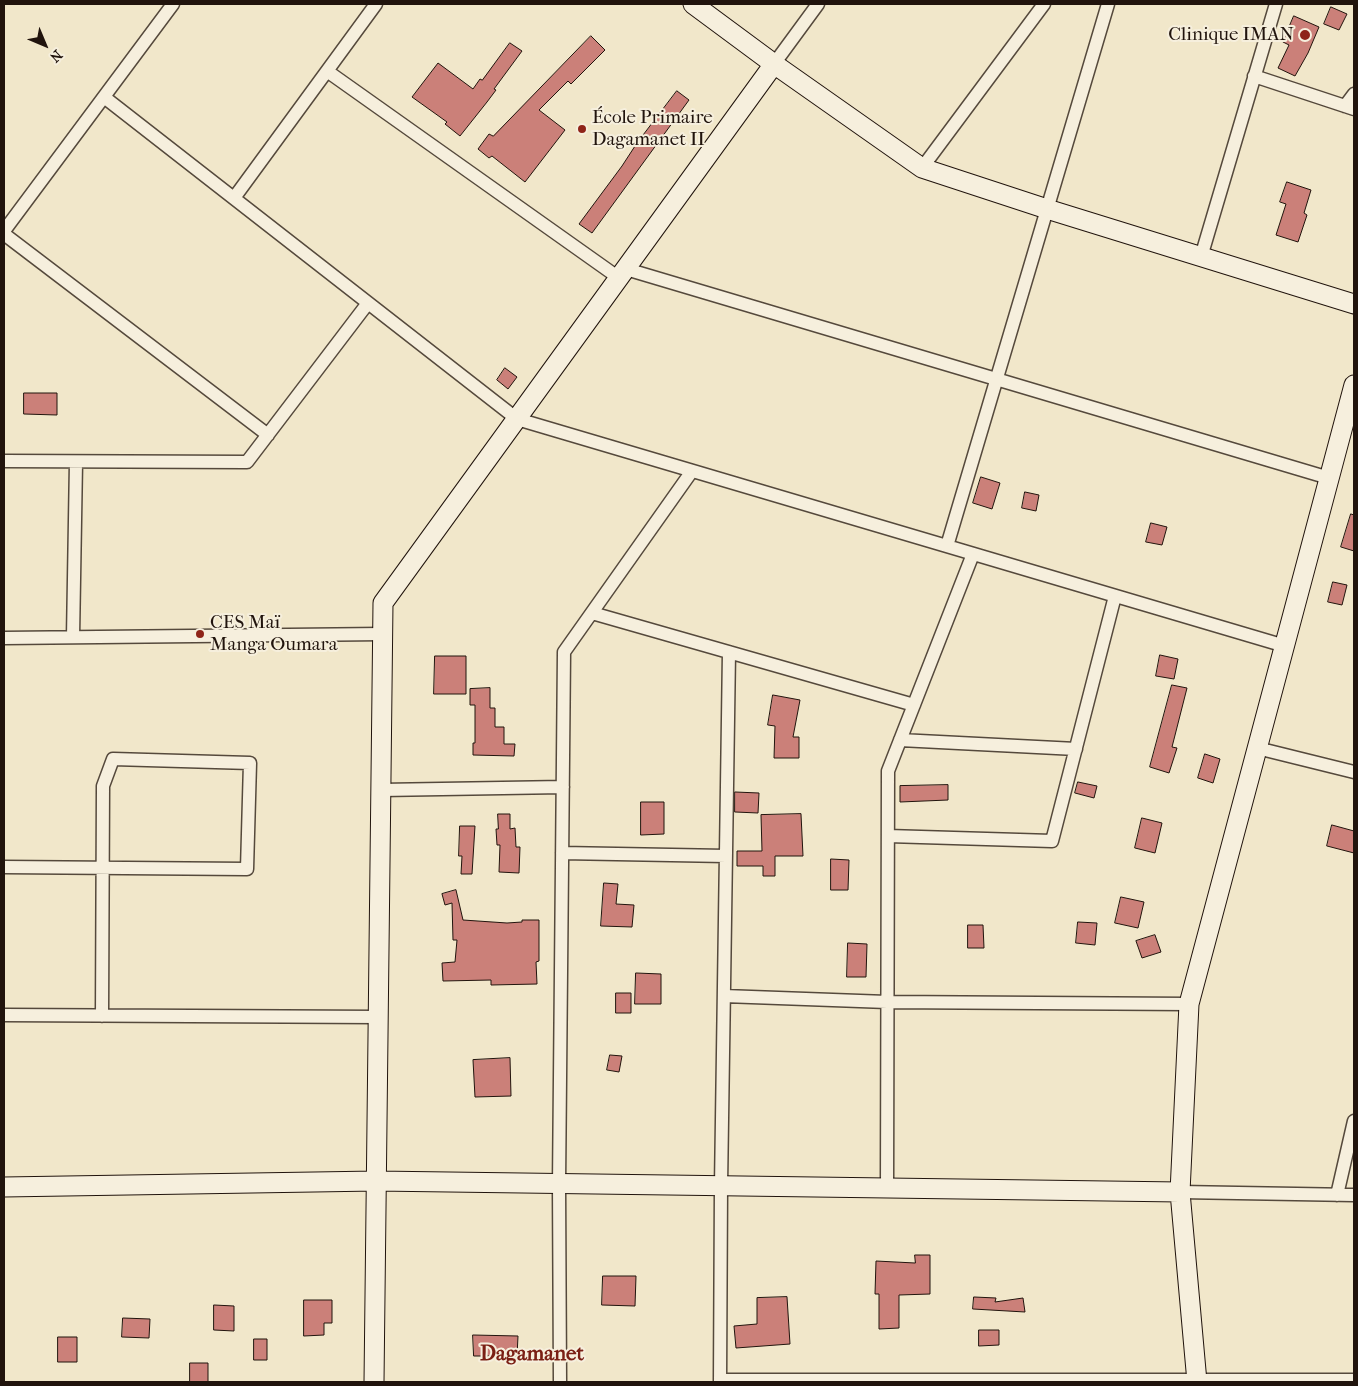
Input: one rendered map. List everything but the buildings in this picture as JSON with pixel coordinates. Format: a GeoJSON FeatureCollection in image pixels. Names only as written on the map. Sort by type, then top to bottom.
{"type":"FeatureCollection","features":[{"type":"Feature","properties":{"kind":"street"},"geometry":{"type":"LineString","coordinates":[[4,231],[173,4]]}},
{"type":"Feature","properties":{"kind":"street"},"geometry":{"type":"LineString","coordinates":[[234,198],[376,4]]}},
{"type":"Feature","properties":{"kind":"street"},"geometry":{"type":"LineString","coordinates":[[692,4],[922,168],[1047,209],[1354,304]]}},
{"type":"Feature","properties":{"kind":"street"},"geometry":{"type":"LineString","coordinates":[[374,1382],[383,603],[818,4]]}},
{"type":"Feature","properties":{"kind":"street"},"geometry":{"type":"LineString","coordinates":[[922,168],[1044,4]]}},
{"type":"Feature","properties":{"kind":"street"},"geometry":{"type":"LineString","coordinates":[[947,546],[1108,4]]}},
{"type":"Feature","properties":{"kind":"street"},"geometry":{"type":"LineString","coordinates":[[1201,257],[1276,4]]}},
{"type":"Feature","properties":{"kind":"street"},"geometry":{"type":"LineString","coordinates":[[327,71],[623,273],[996,379],[1329,478]]}},
{"type":"Feature","properties":{"kind":"street"},"geometry":{"type":"LineString","coordinates":[[1254,76],[1350,108],[1354,94]]}},
{"type":"Feature","properties":{"kind":"street"},"geometry":{"type":"LineString","coordinates":[[104,97],[517,419],[1285,646]]}},
{"type":"Feature","properties":{"kind":"street"},"geometry":{"type":"LineString","coordinates":[[4,234],[268,435]]}},
{"type":"Feature","properties":{"kind":"street"},"geometry":{"type":"LineString","coordinates":[[4,461],[247,462],[368,303]]}},
{"type":"Feature","properties":{"kind":"street"},"geometry":{"type":"LineString","coordinates":[[1197,1381],[1180,1192],[1189,1004],[1354,385]]}},
{"type":"Feature","properties":{"kind":"street"},"geometry":{"type":"LineString","coordinates":[[73,637],[76,462]]}},
{"type":"Feature","properties":{"kind":"street"},"geometry":{"type":"LineString","coordinates":[[560,1382],[559,1184],[564,652],[692,471]]}},
{"type":"Feature","properties":{"kind":"street"},"geometry":{"type":"LineString","coordinates":[[887,1188],[888,771],[973,554]]}},
{"type":"Feature","properties":{"kind":"street"},"geometry":{"type":"LineString","coordinates":[[888,836],[1052,841],[1115,596]]}},
{"type":"Feature","properties":{"kind":"street"},"geometry":{"type":"LineString","coordinates":[[592,613],[914,705]]}},
{"type":"Feature","properties":{"kind":"street"},"geometry":{"type":"LineString","coordinates":[[4,638],[383,634]]}},
{"type":"Feature","properties":{"kind":"street"},"geometry":{"type":"LineString","coordinates":[[729,652],[720,1381],[1354,1380]]}},
{"type":"Feature","properties":{"kind":"street"},"geometry":{"type":"LineString","coordinates":[[900,740],[1076,749]]}},
{"type":"Feature","properties":{"kind":"street"},"geometry":{"type":"LineString","coordinates":[[1257,748],[1354,772]]}},
{"type":"Feature","properties":{"kind":"street"},"geometry":{"type":"LineString","coordinates":[[4,867],[103,868],[246,869],[250,763],[113,759],[103,786],[103,868],[102,1016]]}},
{"type":"Feature","properties":{"kind":"street"},"geometry":{"type":"LineString","coordinates":[[381,790],[563,787]]}},
{"type":"Feature","properties":{"kind":"street"},"geometry":{"type":"LineString","coordinates":[[562,853],[726,856]]}},
{"type":"Feature","properties":{"kind":"street"},"geometry":{"type":"LineString","coordinates":[[724,996],[888,1002],[1189,1004]]}},
{"type":"Feature","properties":{"kind":"street"},"geometry":{"type":"LineString","coordinates":[[4,1015],[378,1017]]}},
{"type":"Feature","properties":{"kind":"street"},"geometry":{"type":"LineString","coordinates":[[1337,1195],[1354,1121]]}},
{"type":"Feature","properties":{"kind":"street"},"geometry":{"type":"LineString","coordinates":[[4,1187],[376,1181],[1354,1195]]}},
{"type":"Feature","properties":{"kind":"place","name":"Clinique IMAN"},"geometry":{"type":"Point","coordinates":[1305,35]}},
{"type":"Feature","properties":{"kind":"place","name":"École Primaire Dagamanet II"},"geometry":{"type":"Point","coordinates":[582,129]}},
{"type":"Feature","properties":{"kind":"place","name":"CES Maï Manga Oumara"},"geometry":{"type":"Point","coordinates":[200,634]}},
{"type":"Feature","properties":{"kind":"district","name":"Dagamanet"},"geometry":{"type":"Point","coordinates":[532,1355]}}]}
